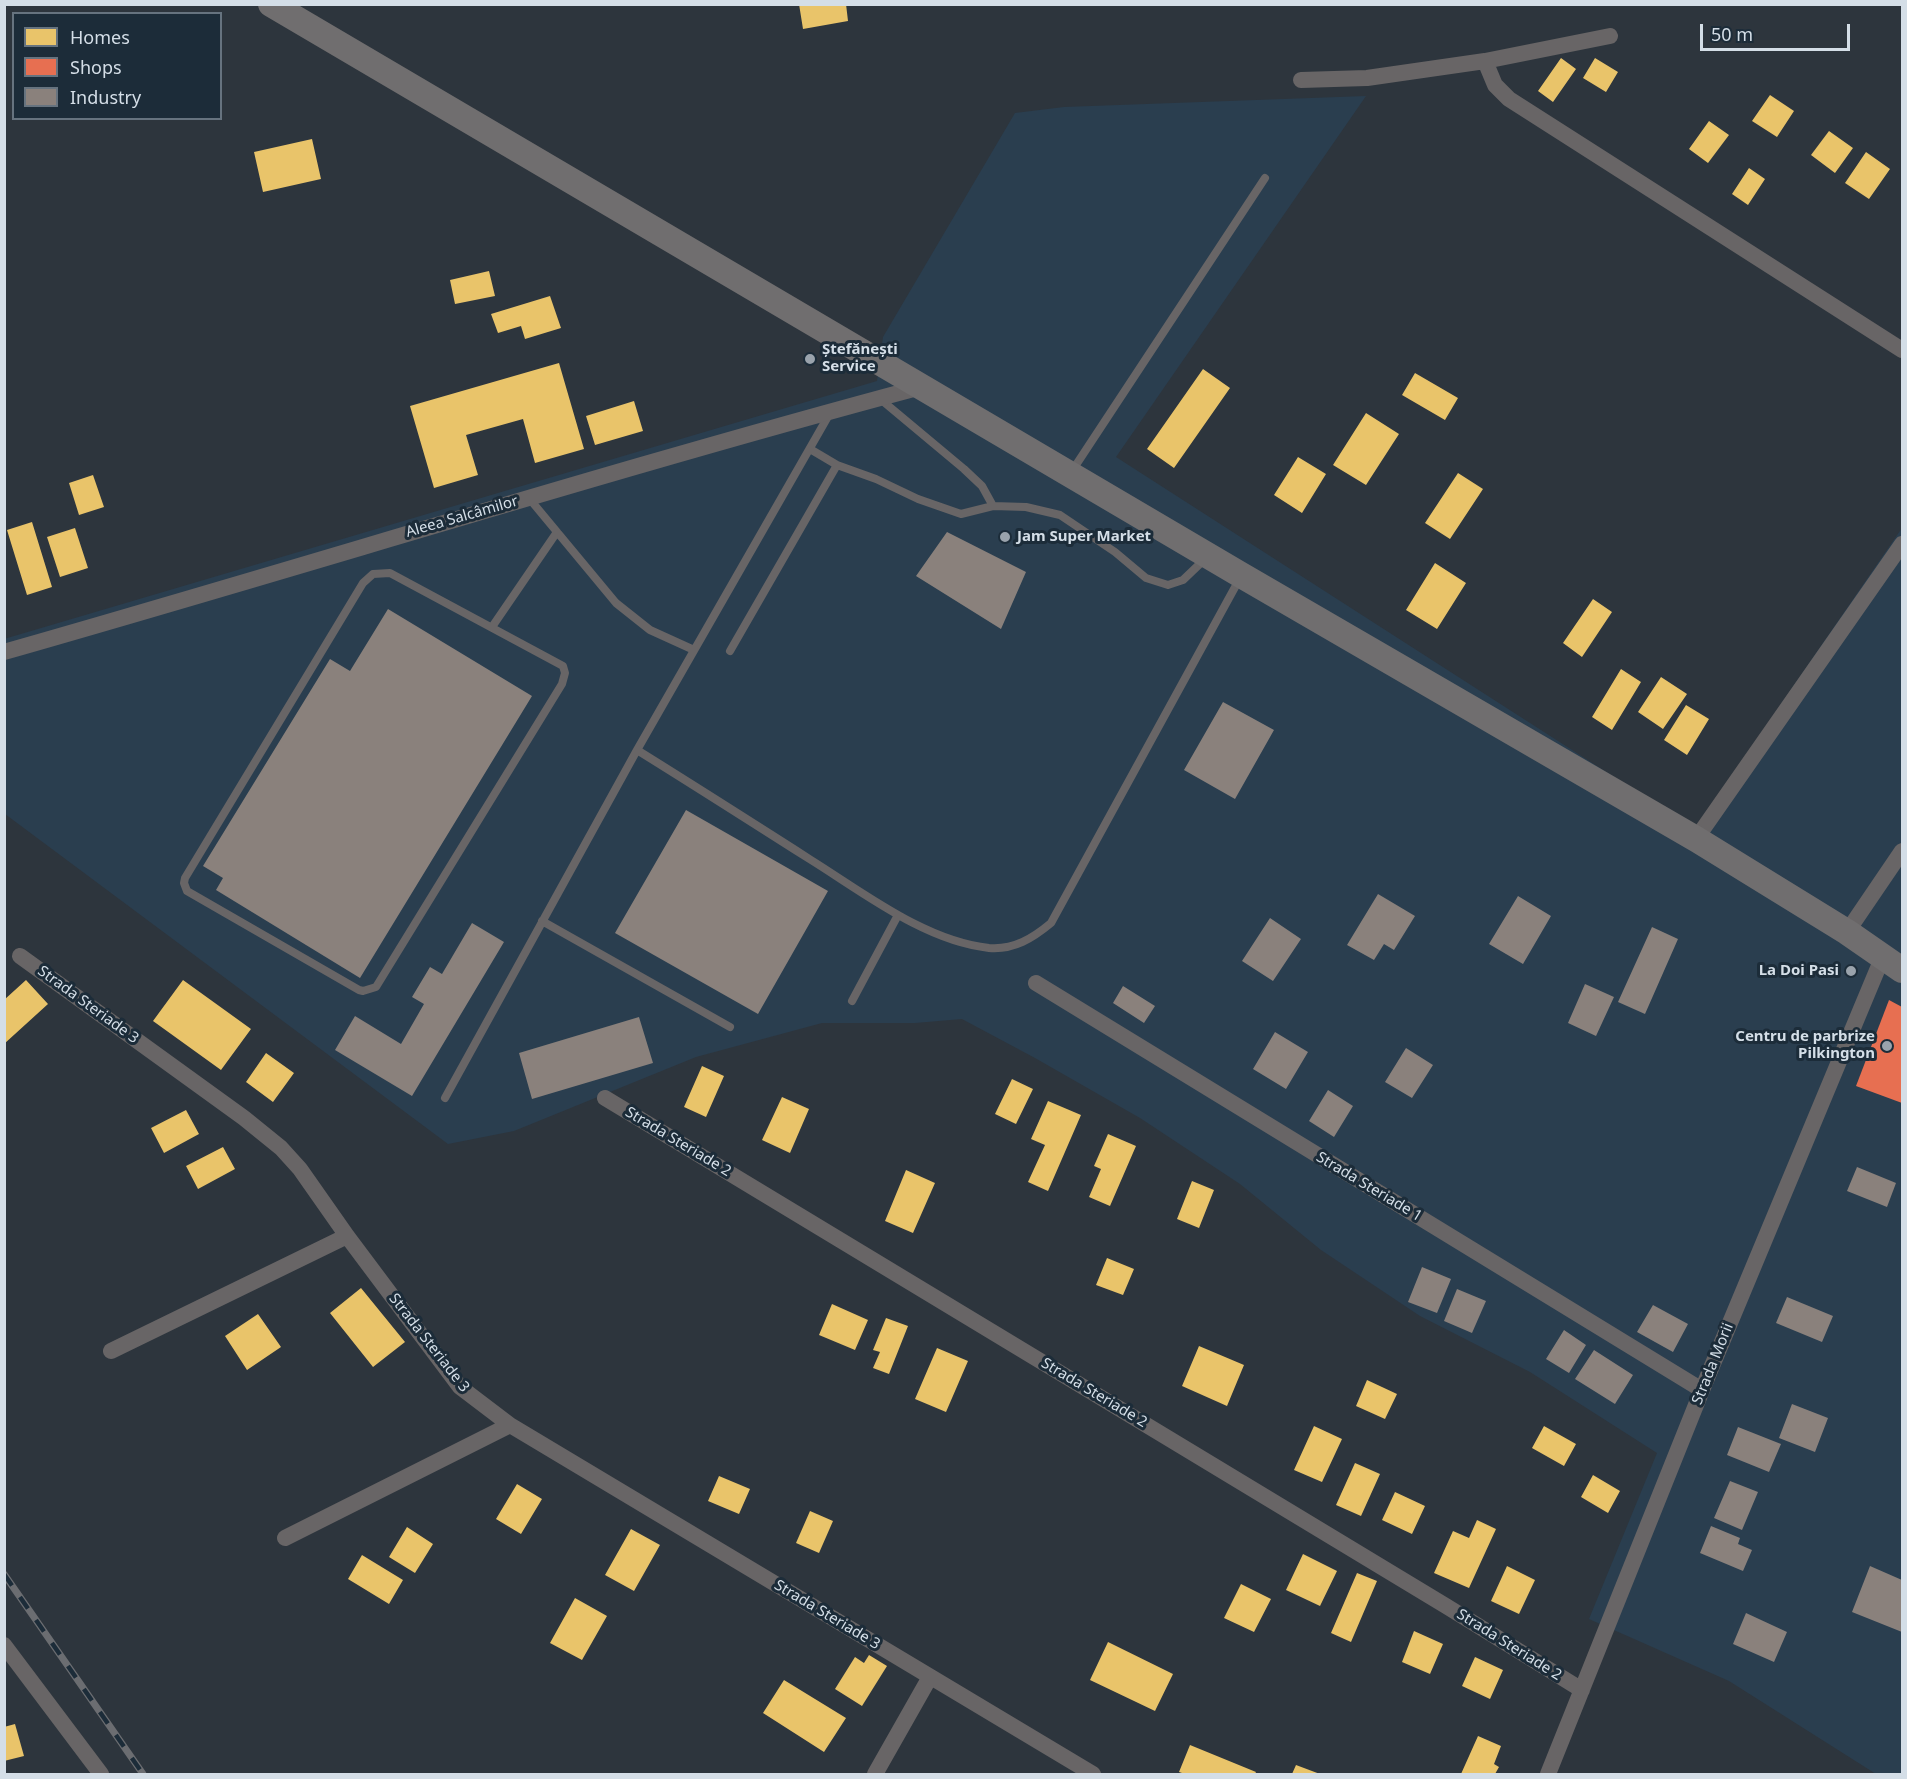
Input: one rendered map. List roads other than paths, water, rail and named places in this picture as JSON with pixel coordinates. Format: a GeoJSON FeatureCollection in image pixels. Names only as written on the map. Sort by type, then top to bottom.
{"type":"FeatureCollection","features":[{"type":"Feature","properties":{"kind":"main road"},"geometry":{"type":"LineString","coordinates":[[271,4],[1208,556],[1696,839],[1847,932],[1892,963]]}},
{"type":"Feature","properties":{"kind":"street"},"geometry":{"type":"LineString","coordinates":[[1301,80],[1366,78],[1485,61],[1610,36]]}},
{"type":"Feature","properties":{"kind":"street"},"geometry":{"type":"LineString","coordinates":[[1485,61],[1495,84],[1509,99],[1902,350]]}},
{"type":"Feature","properties":{"kind":"street","name":"Aleea Salcâmilor"},"geometry":{"type":"LineString","coordinates":[[4,652],[528,497],[832,410],[921,387]]}},
{"type":"Feature","properties":{"kind":"street"},"geometry":{"type":"LineString","coordinates":[[1696,839],[1902,544]]}},
{"type":"Feature","properties":{"kind":"street"},"geometry":{"type":"LineString","coordinates":[[1847,932],[1902,851]]}},
{"type":"Feature","properties":{"kind":"street","name":"Strada Steriade 3"},"geometry":{"type":"LineString","coordinates":[[20,956],[244,1118],[281,1149],[300,1168],[346,1236],[460,1387],[510,1425],[1093,1774]]}},
{"type":"Feature","properties":{"kind":"street","name":"Strada Morii"},"geometry":{"type":"LineString","coordinates":[[1548,1774],[1702,1390],[1892,963]]}},
{"type":"Feature","properties":{"kind":"street","name":"Strada Steriade 1"},"geometry":{"type":"LineString","coordinates":[[1036,983],[1702,1390]]}},
{"type":"Feature","properties":{"kind":"street","name":"Strada Steriade 2"},"geometry":{"type":"LineString","coordinates":[[605,1098],[1582,1690]]}},
{"type":"Feature","properties":{"kind":"street"},"geometry":{"type":"LineString","coordinates":[[111,1351],[346,1236]]}},
{"type":"Feature","properties":{"kind":"street"},"geometry":{"type":"LineString","coordinates":[[285,1538],[510,1425]]}},
{"type":"Feature","properties":{"kind":"street"},"geometry":{"type":"LineString","coordinates":[[4,1645],[101,1774]]}},
{"type":"Feature","properties":{"kind":"street"},"geometry":{"type":"LineString","coordinates":[[875,1774],[930,1677]]}},
{"type":"Feature","properties":{"kind":"lane"},"geometry":{"type":"LineString","coordinates":[[1070,474],[1265,178]]}},
{"type":"Feature","properties":{"kind":"lane"},"geometry":{"type":"LineString","coordinates":[[879,398],[982,486],[993,506]]}},
{"type":"Feature","properties":{"kind":"lane"},"geometry":{"type":"LineString","coordinates":[[445,1098],[637,750],[832,410]]}},
{"type":"Feature","properties":{"kind":"lane"},"geometry":{"type":"LineString","coordinates":[[810,448],[837,465],[876,479],[918,499],[961,514],[993,506],[1026,507],[1060,515],[1115,552],[1146,578],[1168,585],[1183,580],[1208,556]]}},
{"type":"Feature","properties":{"kind":"lane"},"geometry":{"type":"LineString","coordinates":[[730,651],[837,465]]}},
{"type":"Feature","properties":{"kind":"lane"},"geometry":{"type":"LineString","coordinates":[[528,497],[616,603],[650,630],[694,650]]}},
{"type":"Feature","properties":{"kind":"lane"},"geometry":{"type":"LineString","coordinates":[[492,627],[557,532]]}},
{"type":"Feature","properties":{"kind":"lane"},"geometry":{"type":"LineString","coordinates":[[390,573],[492,627],[563,666],[565,673],[562,684],[376,987],[359,990],[187,891],[185,878],[368,578],[373,574],[390,573]]}},
{"type":"Feature","properties":{"kind":"lane"},"geometry":{"type":"LineString","coordinates":[[637,750],[898,915],[949,939],[990,948],[1014,946],[1034,937],[1051,923],[1242,575]]}},
{"type":"Feature","properties":{"kind":"lane"},"geometry":{"type":"LineString","coordinates":[[852,1001],[898,915]]}},
{"type":"Feature","properties":{"kind":"lane"},"geometry":{"type":"LineString","coordinates":[[542,921],[730,1027]]}},
{"type":"Feature","properties":{"kind":"railway"},"geometry":{"type":"LineString","coordinates":[[4,1574],[143,1774]]}},
{"type":"Feature","properties":{"kind":"place","name":"Ștefănești Service"},"geometry":{"type":"Point","coordinates":[810,359]}},
{"type":"Feature","properties":{"kind":"place","name":"Jam Super Market"},"geometry":{"type":"Point","coordinates":[1005,537]}},
{"type":"Feature","properties":{"kind":"place","name":"La Doi Pasi"},"geometry":{"type":"Point","coordinates":[1851,971]}},
{"type":"Feature","properties":{"kind":"place","name":"Centru de parbrize Pilkington"},"geometry":{"type":"Point","coordinates":[1887,1046]}}]}
